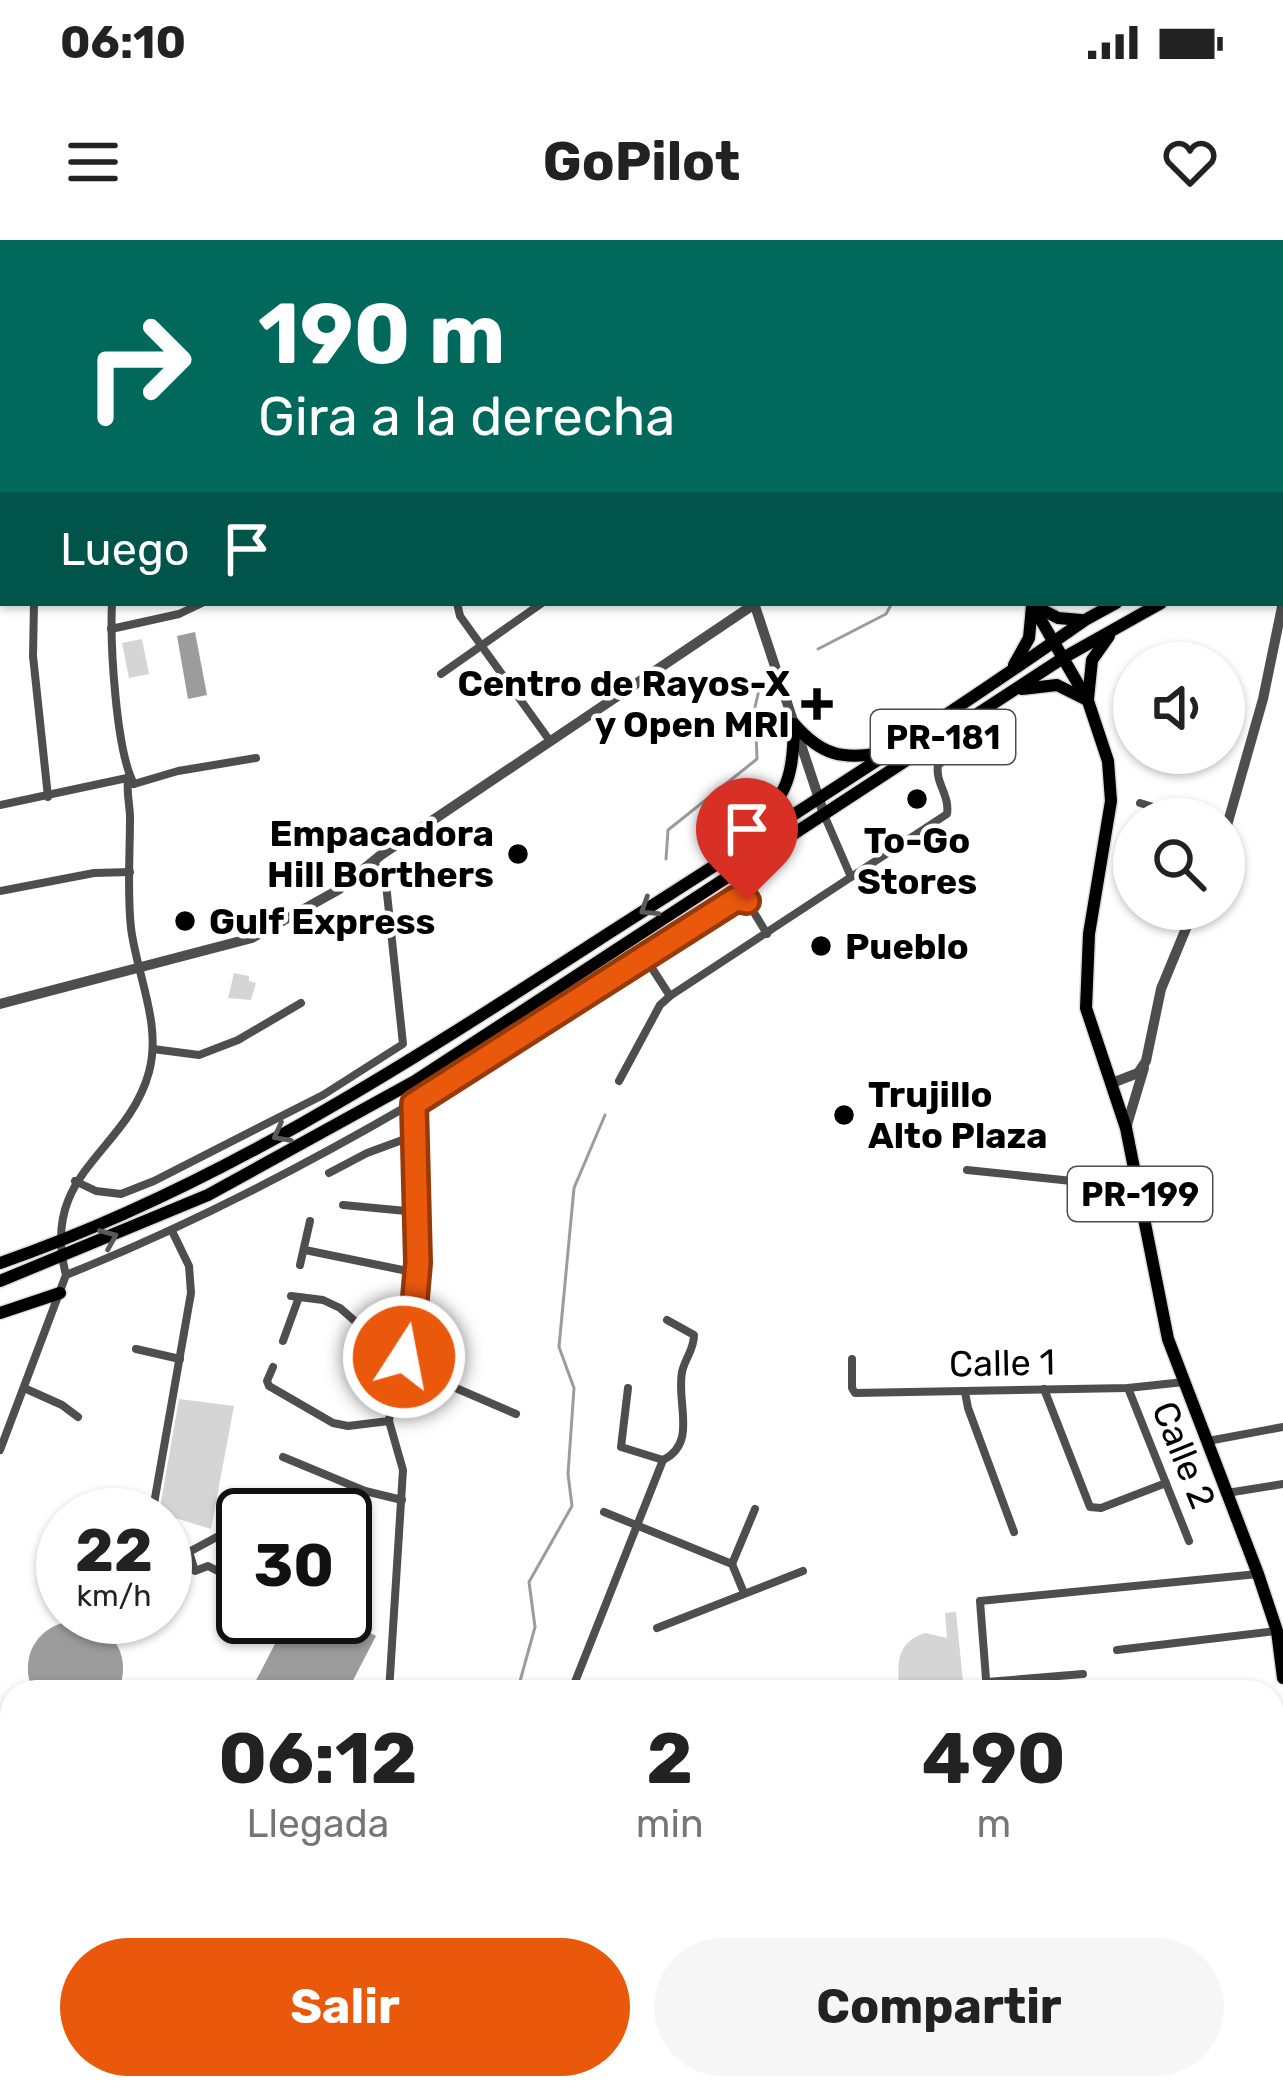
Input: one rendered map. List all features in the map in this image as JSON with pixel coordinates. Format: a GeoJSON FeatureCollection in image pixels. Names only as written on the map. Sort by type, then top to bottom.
{"type":"FeatureCollection","features":[{"type":"Feature","properties":{"kind":"main road"},"geometry":{"type":"LineString","coordinates":[[1008,673],[1027,644],[1032,606]]}},
{"type":"Feature","properties":{"kind":"main road","name":"PR-199"},"geometry":{"type":"LineString","coordinates":[[1033,606],[1088,700],[1108,761],[1111,801],[1089,934],[1086,1008],[1126,1128],[1168,1339],[1225,1494],[1277,1613],[1283,1678]]}},
{"type":"Feature","properties":{"kind":"main road"},"geometry":{"type":"LineString","coordinates":[[1036,606],[1058,618],[1084,620]]}},
{"type":"Feature","properties":{"kind":"main road","name":"PR-181"},"geometry":{"type":"LineString","coordinates":[[0,1263],[149,1201],[276,1138],[396,1070],[1110,606]]}},
{"type":"Feature","properties":{"kind":"main road","name":"PR-181"},"geometry":{"type":"LineString","coordinates":[[0,1281],[208,1195],[415,1081],[1063,658],[1155,606]]}},
{"type":"Feature","properties":{"kind":"main road"},"geometry":{"type":"LineString","coordinates":[[1012,691],[1057,685],[1088,700],[1092,661],[1115,628]]}},
{"type":"Feature","properties":{"kind":"main road"},"geometry":{"type":"LineString","coordinates":[[794,724],[811,744],[832,755],[850,758],[890,752]]}},
{"type":"Feature","properties":{"kind":"main road"},"geometry":{"type":"LineString","coordinates":[[714,866],[783,795],[794,764],[794,724]]}},
{"type":"Feature","properties":{"kind":"main road"},"geometry":{"type":"LineString","coordinates":[[0,1313],[60,1293]]}},
{"type":"Feature","properties":{"kind":"street"},"geometry":{"type":"LineString","coordinates":[[34,606],[33,656],[48,796]]}},
{"type":"Feature","properties":{"kind":"street"},"geometry":{"type":"LineString","coordinates":[[0,1450],[67,1275],[62,1258],[66,1204],[75,1181],[135,1107],[153,1049],[151,1015],[131,926],[131,784],[136,767],[127,760],[112,606]]}},
{"type":"Feature","properties":{"kind":"street"},"geometry":{"type":"LineString","coordinates":[[111,628],[196,606]]}},
{"type":"Feature","properties":{"kind":"street"},"geometry":{"type":"LineString","coordinates":[[458,606],[460,616],[550,740]]}},
{"type":"Feature","properties":{"kind":"street"},"geometry":{"type":"LineString","coordinates":[[441,674],[538,606]]}},
{"type":"Feature","properties":{"kind":"street"},"geometry":{"type":"LineString","coordinates":[[0,1004],[252,938],[338,890],[373,860],[751,606]]}},
{"type":"Feature","properties":{"kind":"street"},"geometry":{"type":"LineString","coordinates":[[756,606],[817,798],[851,877]]}},
{"type":"Feature","properties":{"kind":"street"},"geometry":{"type":"LineString","coordinates":[[1234,798],[1263,699],[1281,606]]}},
{"type":"Feature","properties":{"kind":"street"},"geometry":{"type":"LineString","coordinates":[[619,1081],[660,1005],[670,996],[947,814],[949,801],[936,776],[938,765],[969,741],[984,709]]}},
{"type":"Feature","properties":{"kind":"street"},"geometry":{"type":"LineString","coordinates":[[0,805],[256,758]]}},
{"type":"Feature","properties":{"kind":"street"},"geometry":{"type":"LineString","coordinates":[[75,1181],[97,1191],[121,1194],[154,1181],[323,1095],[403,1044],[386,884],[373,860]]}},
{"type":"Feature","properties":{"kind":"street"},"geometry":{"type":"LineString","coordinates":[[0,891],[94,873],[130,872]]}},
{"type":"Feature","properties":{"kind":"street"},"geometry":{"type":"LineString","coordinates":[[67,1275],[172,1233],[292,1173],[414,1104],[736,899],[747,901],[767,934]]}},
{"type":"Feature","properties":{"kind":"street"},"geometry":{"type":"LineString","coordinates":[[1126,1128],[1161,989],[1185,930]]}},
{"type":"Feature","properties":{"kind":"street"},"geometry":{"type":"LineString","coordinates":[[646,958],[670,996]]}},
{"type":"Feature","properties":{"kind":"street"},"geometry":{"type":"LineString","coordinates":[[153,1049],[199,1055],[238,1040],[301,1003]]}},
{"type":"Feature","properties":{"kind":"street"},"geometry":{"type":"LineString","coordinates":[[1112,1083],[1138,1072],[1146,1061]]}},
{"type":"Feature","properties":{"kind":"street"},"geometry":{"type":"LineString","coordinates":[[390,1680],[403,1470],[389,1421],[394,1386],[410,1338],[417,1273],[414,1104]]}},
{"type":"Feature","properties":{"kind":"street"},"geometry":{"type":"LineString","coordinates":[[329,1173],[416,1135]]}},
{"type":"Feature","properties":{"kind":"street"},"geometry":{"type":"LineString","coordinates":[[967,1170],[1139,1188]]}},
{"type":"Feature","properties":{"kind":"street"},"geometry":{"type":"LineString","coordinates":[[343,1205],[417,1212]]}},
{"type":"Feature","properties":{"kind":"street"},"geometry":{"type":"LineString","coordinates":[[300,1265],[310,1221]]}},
{"type":"Feature","properties":{"kind":"street"},"geometry":{"type":"LineString","coordinates":[[157,1488],[191,1293],[189,1267],[172,1233]]}},
{"type":"Feature","properties":{"kind":"street"},"geometry":{"type":"LineString","coordinates":[[304,1250],[417,1273]]}},
{"type":"Feature","properties":{"kind":"street"},"geometry":{"type":"LineString","coordinates":[[283,1341],[295,1296],[340,1308],[364,1329],[410,1338]]}},
{"type":"Feature","properties":{"kind":"street"},"geometry":{"type":"LineString","coordinates":[[576,1680],[663,1460],[675,1454],[684,1434],[681,1376],[694,1335],[667,1320]]}},
{"type":"Feature","properties":{"kind":"street"},"geometry":{"type":"LineString","coordinates":[[136,1348],[180,1359]]}},
{"type":"Feature","properties":{"kind":"street"},"geometry":{"type":"LineString","coordinates":[[404,1357],[458,1389],[516,1414]]}},
{"type":"Feature","properties":{"kind":"street","name":"Calle 1"},"geometry":{"type":"LineString","coordinates":[[852,1360],[855,1393],[1128,1388],[1184,1382]]}},
{"type":"Feature","properties":{"kind":"street"},"geometry":{"type":"LineString","coordinates":[[273,1367],[269,1386],[333,1423],[389,1421]]}},
{"type":"Feature","properties":{"kind":"street"},"geometry":{"type":"LineString","coordinates":[[24,1388],[78,1417]]}},
{"type":"Feature","properties":{"kind":"street"},"geometry":{"type":"LineString","coordinates":[[628,1388],[621,1447],[663,1460]]}},
{"type":"Feature","properties":{"kind":"street","name":"Calle 2"},"geometry":{"type":"LineString","coordinates":[[1128,1388],[1190,1541]]}},
{"type":"Feature","properties":{"kind":"street"},"geometry":{"type":"LineString","coordinates":[[1043,1389],[1090,1507],[1101,1508],[1166,1484]]}},
{"type":"Feature","properties":{"kind":"street"},"geometry":{"type":"LineString","coordinates":[[965,1391],[1014,1532]]}},
{"type":"Feature","properties":{"kind":"street"},"geometry":{"type":"LineString","coordinates":[[1206,1441],[1283,1427]]}},
{"type":"Feature","properties":{"kind":"street"},"geometry":{"type":"LineString","coordinates":[[283,1457],[365,1491],[402,1500]]}},
{"type":"Feature","properties":{"kind":"street"},"geometry":{"type":"LineString","coordinates":[[1225,1494],[1283,1484]]}},
{"type":"Feature","properties":{"kind":"street"},"geometry":{"type":"LineString","coordinates":[[732,1564],[755,1509]]}},
{"type":"Feature","properties":{"kind":"street"},"geometry":{"type":"LineString","coordinates":[[604,1512],[732,1564],[744,1593]]}},
{"type":"Feature","properties":{"kind":"street"},"geometry":{"type":"LineString","coordinates":[[216,1536],[189,1552],[195,1571],[208,1566],[216,1570]]}},
{"type":"Feature","properties":{"kind":"street"},"geometry":{"type":"LineString","coordinates":[[657,1628],[802,1571]]}},
{"type":"Feature","properties":{"kind":"street"},"geometry":{"type":"LineString","coordinates":[[986,1680],[980,1601],[1258,1574]]}},
{"type":"Feature","properties":{"kind":"street"},"geometry":{"type":"LineString","coordinates":[[1117,1650],[1277,1631]]}},
{"type":"Feature","properties":{"kind":"street"},"geometry":{"type":"LineString","coordinates":[[1035,1680],[1083,1673]]}},
{"type":"Feature","properties":{"kind":"shaded area"},"geometry":{"type":"Polygon","coordinates":[[[195,632],[207,695],[188,699],[177,636],[195,632]]]}},
{"type":"Feature","properties":{"kind":"shaded area"},"geometry":{"type":"Polygon","coordinates":[[[142,639],[149,674],[129,678],[122,643],[142,639]]]}},
{"type":"Feature","properties":{"kind":"shaded area"},"geometry":{"type":"Polygon","coordinates":[[[234,973],[256,983],[251,1000],[228,998],[234,973]]]}},
{"type":"Feature","properties":{"kind":"shaded area"},"geometry":{"type":"Polygon","coordinates":[[[179,1399],[234,1406],[211,1529],[192,1523],[192,1488],[163,1488],[179,1399]]]}},
{"type":"Feature","properties":{"kind":"shaded area"},"geometry":{"type":"Polygon","coordinates":[[[956,1612],[963,1680],[900,1680],[899,1664],[908,1643],[925,1633],[947,1638],[945,1613],[956,1612]]]}},
{"type":"Feature","properties":{"kind":"shaded area"},"geometry":{"type":"Polygon","coordinates":[[[36,1642],[116,1644],[122,1657],[122,1680],[30,1680],[30,1653],[36,1642]]]}},
{"type":"Feature","properties":{"kind":"shaded area"},"geometry":{"type":"Polygon","coordinates":[[[275,1644],[372,1644],[353,1680],[256,1680],[275,1644]]]}},
{"type":"Feature","properties":{"kind":"waterway"},"geometry":{"type":"LineString","coordinates":[[818,649],[886,614],[890,606]]}},
{"type":"Feature","properties":{"kind":"waterway"},"geometry":{"type":"LineString","coordinates":[[666,859],[668,830],[757,759],[759,690]]}},
{"type":"Feature","properties":{"kind":"waterway"},"geometry":{"type":"LineString","coordinates":[[520,1680],[535,1627],[529,1582],[572,1506],[568,1474],[574,1388],[559,1347],[574,1188],[605,1115]]}},
{"type":"Feature","properties":{"kind":"place","name":"Centro de Rayos-X y Open MRI"},"geometry":{"type":"Point","coordinates":[817,704]}},
{"type":"Feature","properties":{"kind":"place","name":"To-Go Stores"},"geometry":{"type":"Point","coordinates":[917,799]}},
{"type":"Feature","properties":{"kind":"place","name":"Empacadora Hill Borthers"},"geometry":{"type":"Point","coordinates":[518,854]}},
{"type":"Feature","properties":{"kind":"place","name":"Gulf Express"},"geometry":{"type":"Point","coordinates":[185,921]}},
{"type":"Feature","properties":{"kind":"place","name":"Pueblo"},"geometry":{"type":"Point","coordinates":[821,946]}},
{"type":"Feature","properties":{"kind":"place","name":"Trujillo Alto Plaza"},"geometry":{"type":"Point","coordinates":[844,1115]}},
{"type":"Feature","properties":{"kind":"route"},"geometry":{"type":"LineString","coordinates":[[404,1357],[418,1263],[414,1104],[736,899],[747,901]]}}]}
